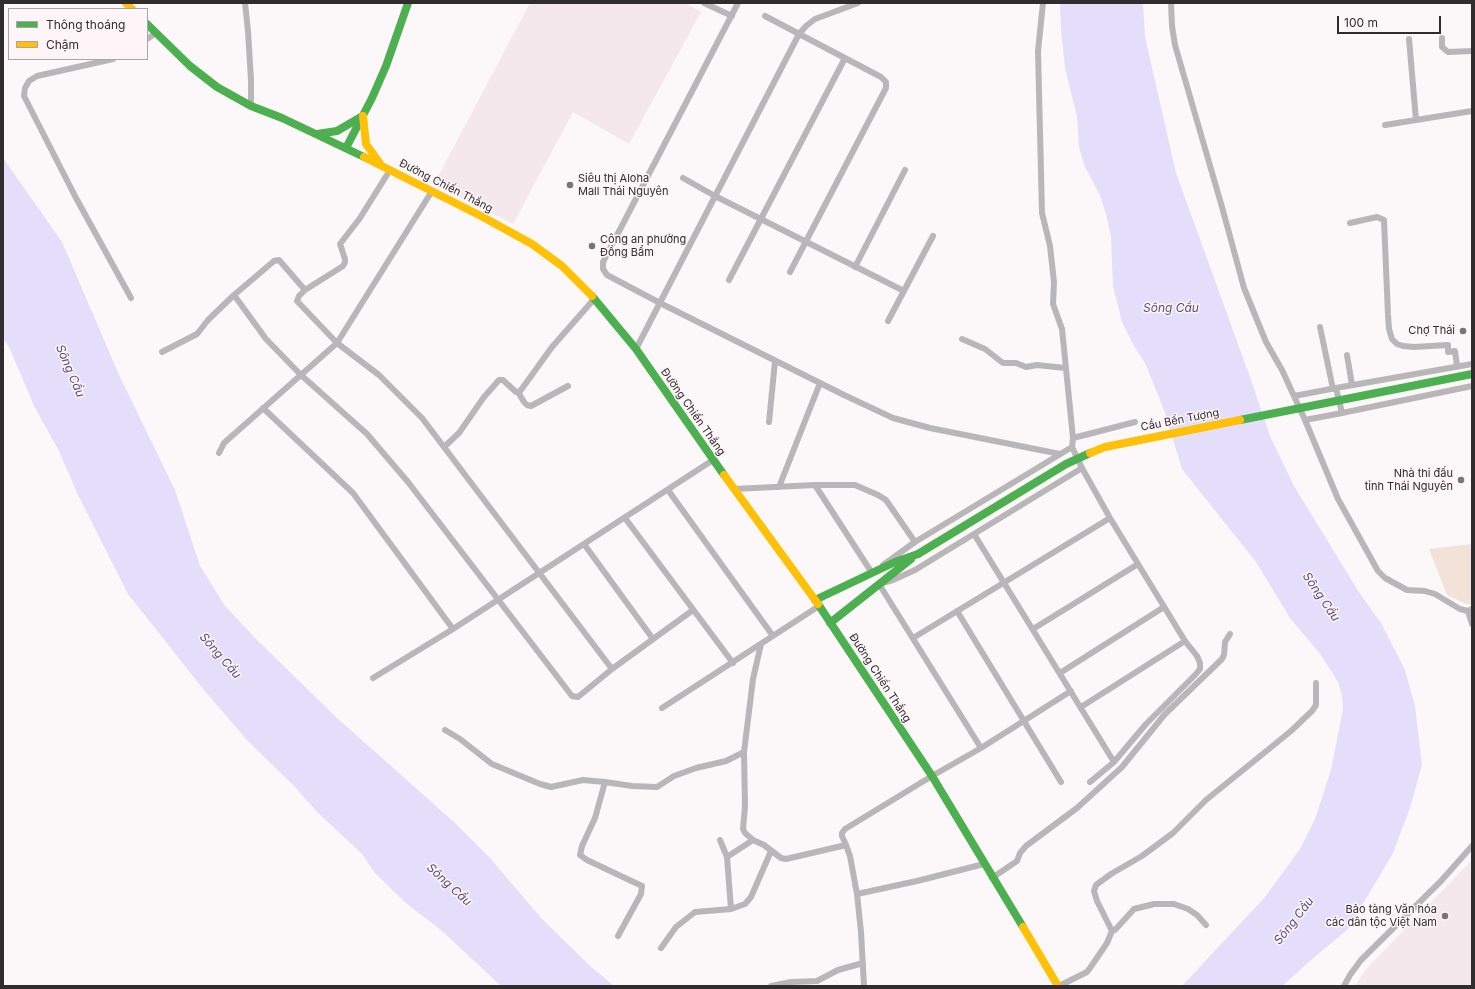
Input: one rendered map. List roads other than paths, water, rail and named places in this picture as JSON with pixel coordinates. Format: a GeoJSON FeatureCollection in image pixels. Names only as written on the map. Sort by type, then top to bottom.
{"type":"FeatureCollection","features":[{"type":"Feature","properties":{"kind":"main road"},"geometry":{"type":"LineString","coordinates":[[346,148],[372,98],[386,66],[408,3]]}},
{"type":"Feature","properties":{"kind":"main road","name":"Đường Chiến Thắng"},"geometry":{"type":"LineString","coordinates":[[148,25],[190,66],[217,87],[251,106],[346,148],[481,216],[532,244],[562,266],[595,298],[636,349],[713,460],[817,603],[932,776],[1056,985]]}},
{"type":"Feature","properties":{"kind":"main road"},"geometry":{"type":"LineString","coordinates":[[317,134],[337,132],[363,115]]}},
{"type":"Feature","properties":{"kind":"main road"},"geometry":{"type":"LineString","coordinates":[[363,115],[366,144],[382,166]]}},
{"type":"Feature","properties":{"kind":"main road","name":"Cầu Bến Tượng"},"geometry":{"type":"LineString","coordinates":[[918,554],[1071,462],[1105,446],[1472,374]]}},
{"type":"Feature","properties":{"kind":"main road"},"geometry":{"type":"LineString","coordinates":[[817,603],[872,573],[895,562],[918,554]]}},
{"type":"Feature","properties":{"kind":"main road"},"geometry":{"type":"LineString","coordinates":[[830,623],[918,554]]}},
{"type":"Feature","properties":{"kind":"street"},"geometry":{"type":"LineString","coordinates":[[244,3],[249,38],[251,106]]}},
{"type":"Feature","properties":{"kind":"street"},"geometry":{"type":"LineString","coordinates":[[704,3],[732,16]]}},
{"type":"Feature","properties":{"kind":"street"},"geometry":{"type":"LineString","coordinates":[[738,3],[603,262],[602,269],[607,275],[660,303],[893,418],[1060,454]]}},
{"type":"Feature","properties":{"kind":"street"},"geometry":{"type":"LineString","coordinates":[[636,349],[799,34],[815,19],[858,3]]}},
{"type":"Feature","properties":{"kind":"street"},"geometry":{"type":"LineString","coordinates":[[1043,3],[1038,51],[1042,213],[1050,246],[1054,282],[1053,304],[1062,329],[1073,438],[1072,447],[1110,518],[1200,663],[1200,669],[1146,724],[1114,762],[1090,782]]}},
{"type":"Feature","properties":{"kind":"street"},"geometry":{"type":"LineString","coordinates":[[1171,3],[1175,45],[1221,201],[1244,288],[1266,342],[1282,370],[1305,420],[1338,499],[1378,571],[1385,578],[1407,590],[1425,591],[1435,594],[1460,609],[1470,610],[1472,624]]}},
{"type":"Feature","properties":{"kind":"street"},"geometry":{"type":"LineString","coordinates":[[765,16],[881,77],[886,82],[886,88],[790,272]]}},
{"type":"Feature","properties":{"kind":"street"},"geometry":{"type":"LineString","coordinates":[[148,38],[156,33]]}},
{"type":"Feature","properties":{"kind":"street"},"geometry":{"type":"LineString","coordinates":[[1409,38],[1416,120]]}},
{"type":"Feature","properties":{"kind":"street"},"geometry":{"type":"LineString","coordinates":[[1442,38],[1442,47],[1448,52],[1472,50]]}},
{"type":"Feature","properties":{"kind":"street"},"geometry":{"type":"LineString","coordinates":[[729,280],[845,58]]}},
{"type":"Feature","properties":{"kind":"street"},"geometry":{"type":"LineString","coordinates":[[109,60],[37,76],[24,88],[24,96],[76,198],[131,298]]}},
{"type":"Feature","properties":{"kind":"street"},"geometry":{"type":"LineString","coordinates":[[1384,124],[1472,111]]}},
{"type":"Feature","properties":{"kind":"street"},"geometry":{"type":"LineString","coordinates":[[390,170],[340,244],[345,259],[343,266],[305,290],[299,296],[297,301],[337,343],[379,375],[422,418],[612,669]]}},
{"type":"Feature","properties":{"kind":"street"},"geometry":{"type":"LineString","coordinates":[[855,267],[905,170]]}},
{"type":"Feature","properties":{"kind":"street"},"geometry":{"type":"LineString","coordinates":[[684,178],[715,196],[904,291]]}},
{"type":"Feature","properties":{"kind":"street"},"geometry":{"type":"LineString","coordinates":[[219,453],[224,443],[337,343],[432,191]]}},
{"type":"Feature","properties":{"kind":"street"},"geometry":{"type":"LineString","coordinates":[[1350,223],[1377,217],[1384,220],[1388,315],[1389,329],[1392,339],[1397,344],[1403,346],[1414,347],[1448,345],[1448,352],[1455,352],[1457,366]]}},
{"type":"Feature","properties":{"kind":"street"},"geometry":{"type":"LineString","coordinates":[[888,321],[933,236]]}},
{"type":"Feature","properties":{"kind":"street"},"geometry":{"type":"LineString","coordinates":[[162,352],[197,334],[208,320],[234,295],[276,260],[279,260],[305,290]]}},
{"type":"Feature","properties":{"kind":"street"},"geometry":{"type":"LineString","coordinates":[[234,295],[266,339],[301,375],[367,434],[408,482],[572,696],[578,696],[612,669],[693,610]]}},
{"type":"Feature","properties":{"kind":"street"},"geometry":{"type":"LineString","coordinates":[[518,392],[525,386],[552,347],[595,298]]}},
{"type":"Feature","properties":{"kind":"street"},"geometry":{"type":"LineString","coordinates":[[1320,327],[1334,388],[1342,413]]}},
{"type":"Feature","properties":{"kind":"street"},"geometry":{"type":"LineString","coordinates":[[962,339],[985,349],[1003,363],[1016,363],[1026,367],[1037,365],[1065,368]]}},
{"type":"Feature","properties":{"kind":"street"},"geometry":{"type":"LineString","coordinates":[[1347,355],[1352,385]]}},
{"type":"Feature","properties":{"kind":"street"},"geometry":{"type":"LineString","coordinates":[[769,422],[775,361]]}},
{"type":"Feature","properties":{"kind":"street"},"geometry":{"type":"LineString","coordinates":[[1294,396],[1472,364]]}},
{"type":"Feature","properties":{"kind":"street"},"geometry":{"type":"LineString","coordinates":[[444,447],[459,433],[484,397],[499,380],[503,380],[518,392],[527,405],[531,406],[568,386]]}},
{"type":"Feature","properties":{"kind":"street"},"geometry":{"type":"LineString","coordinates":[[778,487],[820,383]]}},
{"type":"Feature","properties":{"kind":"street"},"geometry":{"type":"LineString","coordinates":[[1305,420],[1472,386]]}},
{"type":"Feature","properties":{"kind":"street"},"geometry":{"type":"LineString","coordinates":[[263,408],[353,493],[453,629]]}},
{"type":"Feature","properties":{"kind":"street"},"geometry":{"type":"LineString","coordinates":[[1073,438],[1136,422]]}},
{"type":"Feature","properties":{"kind":"street"},"geometry":{"type":"LineString","coordinates":[[815,485],[872,573],[915,542],[1072,447]]}},
{"type":"Feature","properties":{"kind":"street"},"geometry":{"type":"LineString","coordinates":[[373,678],[453,629],[713,460]]}},
{"type":"Feature","properties":{"kind":"street"},"geometry":{"type":"LineString","coordinates":[[981,748],[879,584],[893,580],[915,570],[1082,468]]}},
{"type":"Feature","properties":{"kind":"street"},"geometry":{"type":"LineString","coordinates":[[734,489],[815,485],[855,485],[886,500],[915,542]]}},
{"type":"Feature","properties":{"kind":"street"},"geometry":{"type":"LineString","coordinates":[[668,490],[773,636]]}},
{"type":"Feature","properties":{"kind":"street"},"geometry":{"type":"LineString","coordinates":[[625,518],[733,663]]}},
{"type":"Feature","properties":{"kind":"street"},"geometry":{"type":"LineString","coordinates":[[913,638],[1110,518]]}},
{"type":"Feature","properties":{"kind":"street"},"geometry":{"type":"LineString","coordinates":[[974,534],[1114,762]]}},
{"type":"Feature","properties":{"kind":"street"},"geometry":{"type":"LineString","coordinates":[[584,544],[653,639]]}},
{"type":"Feature","properties":{"kind":"street"},"geometry":{"type":"LineString","coordinates":[[1033,629],[1138,564]]}},
{"type":"Feature","properties":{"kind":"street"},"geometry":{"type":"LineString","coordinates":[[662,708],[773,636],[817,603]]}},
{"type":"Feature","properties":{"kind":"street"},"geometry":{"type":"LineString","coordinates":[[1060,673],[1164,607]]}},
{"type":"Feature","properties":{"kind":"street"},"geometry":{"type":"LineString","coordinates":[[957,611],[1061,782]]}},
{"type":"Feature","properties":{"kind":"street"},"geometry":{"type":"LineString","coordinates":[[992,878],[1017,861],[1020,853],[1026,846],[1077,808],[1122,768],[1165,714],[1222,659],[1224,655],[1225,642],[1230,634]]}},
{"type":"Feature","properties":{"kind":"street"},"geometry":{"type":"LineString","coordinates":[[1081,707],[1185,641]]}},
{"type":"Feature","properties":{"kind":"street"},"geometry":{"type":"LineString","coordinates":[[761,644],[753,679],[744,752],[745,806],[743,829],[745,834],[752,840],[764,845],[781,858],[786,859],[846,845]]}},
{"type":"Feature","properties":{"kind":"street"},"geometry":{"type":"LineString","coordinates":[[1112,931],[1097,901],[1094,891],[1096,885],[1111,874],[1142,856],[1173,833],[1206,800],[1291,731],[1312,711],[1316,705],[1316,683]]}},
{"type":"Feature","properties":{"kind":"street"},"geometry":{"type":"LineString","coordinates":[[864,986],[858,894],[850,856],[842,833],[845,829],[981,748],[1071,691]]}},
{"type":"Feature","properties":{"kind":"street"},"geometry":{"type":"LineString","coordinates":[[445,730],[460,739],[492,764],[545,786],[551,787],[578,780],[632,786],[657,787],[674,776],[696,768],[726,761],[744,752]]}},
{"type":"Feature","properties":{"kind":"street"},"geometry":{"type":"LineString","coordinates":[[605,782],[595,818],[582,846],[580,855],[587,860],[642,886],[641,894],[618,936]]}},
{"type":"Feature","properties":{"kind":"street"},"geometry":{"type":"LineString","coordinates":[[720,840],[727,858],[731,909]]}},
{"type":"Feature","properties":{"kind":"street"},"geometry":{"type":"LineString","coordinates":[[727,858],[752,840]]}},
{"type":"Feature","properties":{"kind":"street"},"geometry":{"type":"LineString","coordinates":[[1344,986],[1361,960],[1441,881],[1472,846]]}},
{"type":"Feature","properties":{"kind":"street"},"geometry":{"type":"LineString","coordinates":[[661,948],[676,927],[695,912],[731,909],[745,904],[751,897],[772,851]]}},
{"type":"Feature","properties":{"kind":"street"},"geometry":{"type":"LineString","coordinates":[[858,894],[984,864]]}},
{"type":"Feature","properties":{"kind":"street"},"geometry":{"type":"LineString","coordinates":[[1056,985],[1087,972],[1107,943],[1112,931],[1115,930],[1134,909],[1154,904],[1174,904],[1188,909],[1197,915],[1206,925]]}},
{"type":"Feature","properties":{"kind":"street"},"geometry":{"type":"LineString","coordinates":[[771,986],[791,982],[817,980],[838,970],[863,963]]}},
{"type":"Feature","properties":{"kind":"water","name":"Sông Cầu"},"geometry":{"type":"Polygon","coordinates":[[[1060,3],[1143,3],[1145,37],[1176,173],[1270,436],[1294,486],[1360,594],[1381,623],[1405,670],[1415,706],[1422,765],[1410,808],[1393,853],[1348,929],[1282,986],[1182,986],[1265,897],[1300,849],[1315,819],[1331,770],[1343,709],[1342,695],[1338,682],[1321,655],[1290,618],[1256,562],[1182,469],[1164,410],[1146,365],[1122,322],[1113,286],[1111,236],[1106,214],[1100,195],[1085,167],[1079,147],[1077,117],[1065,68],[1060,3]]]}},
{"type":"Feature","properties":{"kind":"water","name":"Sông Cầu"},"geometry":{"type":"Polygon","coordinates":[[[3,158],[62,242],[119,375],[175,490],[200,566],[225,606],[257,640],[337,718],[455,823],[490,858],[541,918],[589,965],[614,986],[501,986],[441,930],[407,904],[375,873],[362,854],[317,812],[296,788],[247,740],[204,690],[128,594],[78,495],[59,451],[34,406],[10,349],[3,338],[3,158]]]}},
{"type":"Feature","properties":{"kind":"place","name":"Siêu thị Aloha Mall Thái Nguyên"},"geometry":{"type":"Point","coordinates":[570,185]}},
{"type":"Feature","properties":{"kind":"place","name":"Công an phường Đồng Bẩm"},"geometry":{"type":"Point","coordinates":[592,246]}},
{"type":"Feature","properties":{"kind":"place","name":"Chợ Thái"},"geometry":{"type":"Point","coordinates":[1463,331]}},
{"type":"Feature","properties":{"kind":"place","name":"Nhà thi đấu tỉnh Thái Nguyên"},"geometry":{"type":"Point","coordinates":[1461,480]}},
{"type":"Feature","properties":{"kind":"place","name":"Bảo tàng Văn hóa các dân tộc Việt Nam"},"geometry":{"type":"Point","coordinates":[1445,916]}}]}
